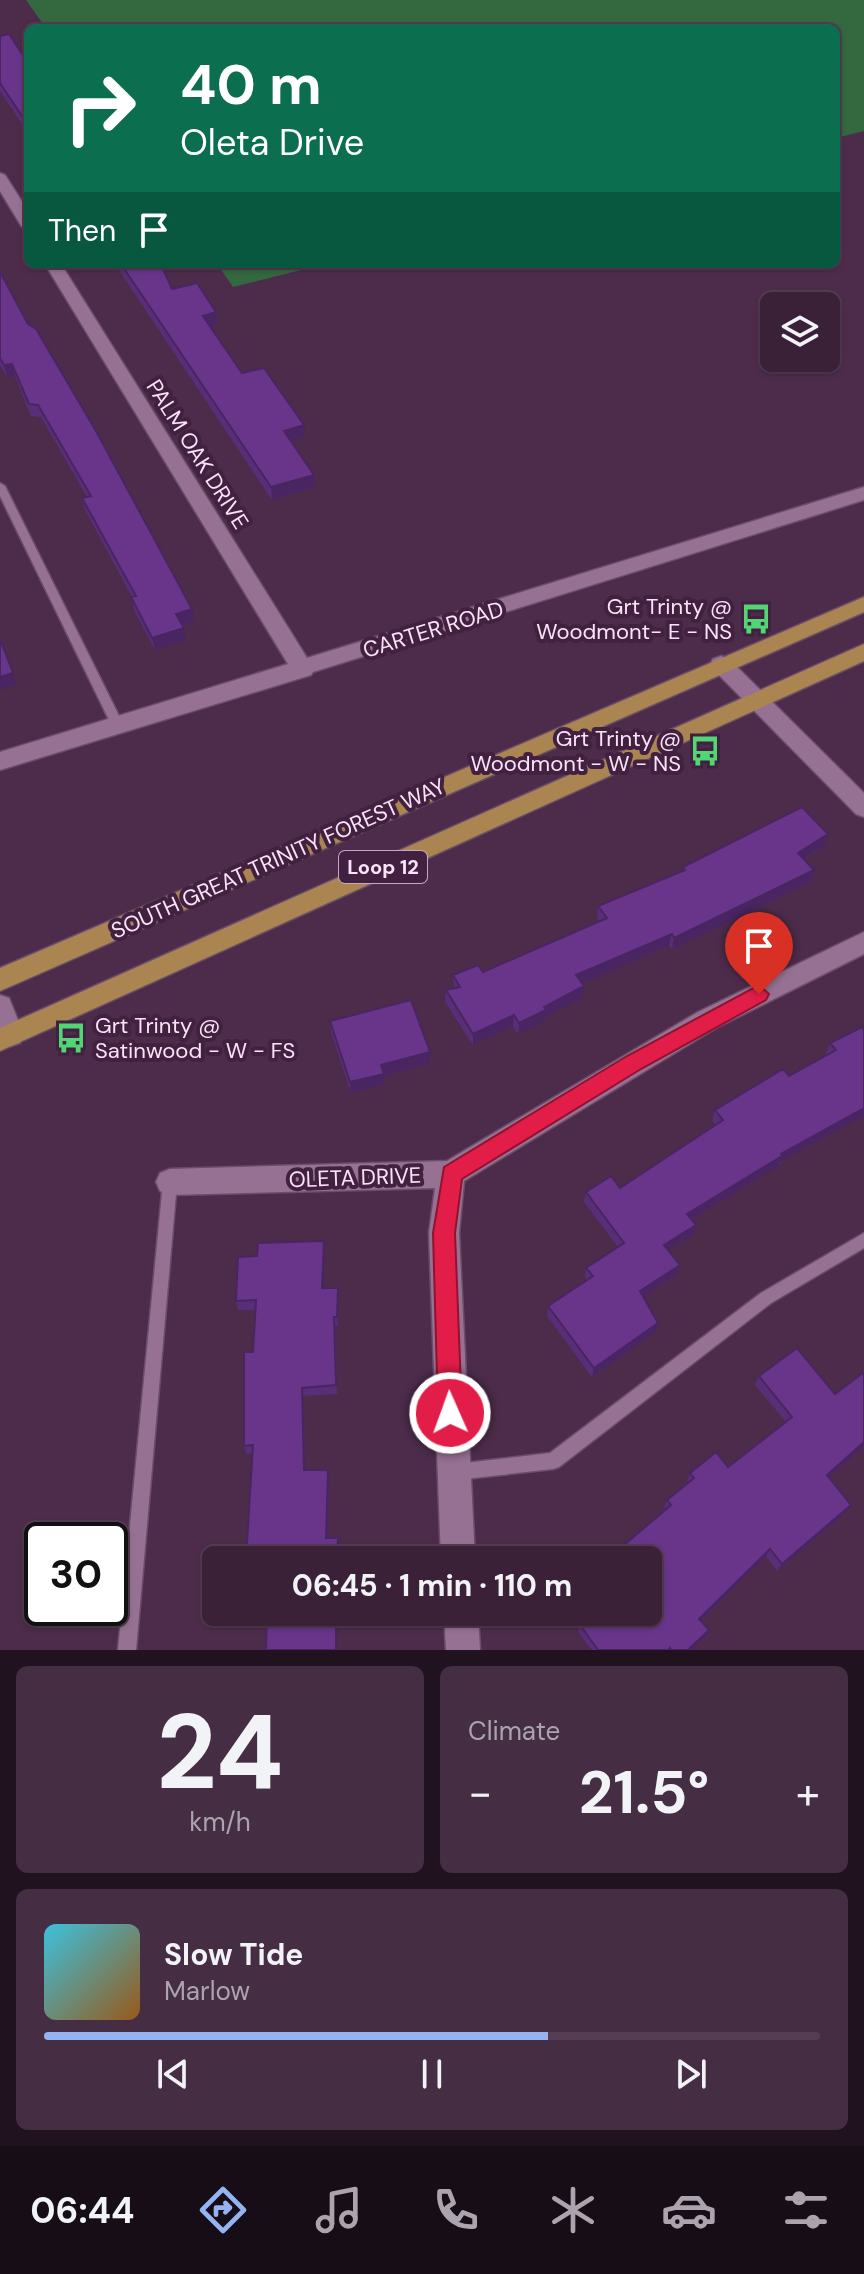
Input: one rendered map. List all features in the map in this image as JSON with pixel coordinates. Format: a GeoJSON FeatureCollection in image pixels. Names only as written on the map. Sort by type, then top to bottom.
{"type":"FeatureCollection","features":[{"type":"Feature","properties":{"kind":"main road","name":"SOUTH GREAT TRINITY FOREST WAY"},"geometry":{"type":"LineString","coordinates":[[0,980],[864,604]]}},
{"type":"Feature","properties":{"kind":"main road","name":"Loop 12"},"geometry":{"type":"LineString","coordinates":[[5,1037],[864,652]]}},
{"type":"Feature","properties":{"kind":"street"},"geometry":{"type":"LineString","coordinates":[[0,178],[24,217]]}},
{"type":"Feature","properties":{"kind":"street","name":"PALM OAK DRIVE"},"geometry":{"type":"LineString","coordinates":[[55,268],[303,670]]}},
{"type":"Feature","properties":{"kind":"street","name":"CARTER ROAD"},"geometry":{"type":"LineString","coordinates":[[0,761],[303,670],[864,493]]}},
{"type":"Feature","properties":{"kind":"street"},"geometry":{"type":"LineString","coordinates":[[721,664],[864,808]]}},
{"type":"Feature","properties":{"kind":"street","name":"OLETA DRIVE"},"geometry":{"type":"LineString","coordinates":[[170,1182],[451,1174],[707,1020],[864,942]]}},
{"type":"Feature","properties":{"kind":"street"},"geometry":{"type":"LineString","coordinates":[[0,1006],[5,1037]]}},
{"type":"Feature","properties":{"kind":"street"},"geometry":{"type":"LineString","coordinates":[[451,1174],[444,1233],[457,1546]]}},
{"type":"Feature","properties":{"kind":"street"},"geometry":{"type":"LineString","coordinates":[[462,1626],[463,1650]]}},
{"type":"Feature","properties":{"kind":"lane"},"geometry":{"type":"LineString","coordinates":[[0,486],[118,726]]}},
{"type":"Feature","properties":{"kind":"lane"},"geometry":{"type":"LineString","coordinates":[[127,1650],[170,1182]]}},
{"type":"Feature","properties":{"kind":"lane"},"geometry":{"type":"LineString","coordinates":[[452,1473],[553,1461],[766,1298],[864,1240]]}},
{"type":"Feature","properties":{"kind":"green space"},"geometry":{"type":"Polygon","coordinates":[[[26,0],[864,0],[864,131],[840,137],[840,24],[43,24],[26,0]]]}},
{"type":"Feature","properties":{"kind":"green space"},"geometry":{"type":"Polygon","coordinates":[[[220,268],[309,268],[233,287],[220,268]]]}},
{"type":"Feature","properties":{"kind":"building"},"geometry":{"type":"Polygon","coordinates":[[[9,34],[24,57],[24,119],[0,83],[0,36],[9,34]]]}},
{"type":"Feature","properties":{"kind":"building"},"geometry":{"type":"Polygon","coordinates":[[[124,268],[163,268],[172,289],[197,283],[216,312],[203,316],[242,373],[264,368],[304,425],[284,431],[314,475],[271,487],[124,268]]]}},
{"type":"Feature","properties":{"kind":"building"},"geometry":{"type":"Polygon","coordinates":[[[0,272],[28,324],[36,329],[96,431],[192,609],[176,614],[184,628],[152,638],[131,597],[136,596],[82,498],[91,496],[38,405],[29,404],[12,364],[4,365],[0,358],[0,272]]]}},
{"type":"Feature","properties":{"kind":"building"},"geometry":{"type":"Polygon","coordinates":[[[0,639],[13,673],[0,677],[0,639]]]}},
{"type":"Feature","properties":{"kind":"building"},"geometry":{"type":"Polygon","coordinates":[[[802,807],[828,834],[798,853],[814,870],[674,938],[672,934],[576,975],[584,986],[544,1007],[546,1010],[519,1023],[514,1015],[473,1034],[446,990],[460,987],[453,975],[478,965],[483,972],[607,918],[598,906],[685,870],[683,867],[802,807]]]}},
{"type":"Feature","properties":{"kind":"building"},"geometry":{"type":"Polygon","coordinates":[[[411,1000],[430,1052],[381,1065],[384,1074],[350,1082],[330,1021],[411,1000]]]}},
{"type":"Feature","properties":{"kind":"building"},"geometry":{"type":"Polygon","coordinates":[[[862,1027],[864,1108],[781,1154],[687,1214],[696,1225],[664,1245],[680,1265],[640,1291],[658,1323],[594,1368],[548,1306],[593,1276],[586,1268],[624,1243],[586,1192],[611,1176],[620,1188],[723,1120],[715,1110],[783,1069],[789,1076],[836,1050],[830,1043],[862,1027]]]}},
{"type":"Feature","properties":{"kind":"building"},"geometry":{"type":"Polygon","coordinates":[[[324,1241],[322,1288],[338,1288],[337,1317],[334,1317],[336,1385],[302,1388],[304,1470],[328,1470],[326,1538],[338,1538],[338,1546],[247,1546],[253,1445],[244,1446],[244,1352],[253,1352],[256,1300],[236,1301],[238,1257],[257,1256],[258,1243],[324,1241]]]}},
{"type":"Feature","properties":{"kind":"building"},"geometry":{"type":"Polygon","coordinates":[[[797,1348],[835,1394],[864,1372],[864,1442],[827,1475],[851,1505],[782,1564],[770,1549],[699,1619],[709,1630],[688,1650],[598,1650],[581,1626],[662,1626],[662,1546],[623,1546],[671,1505],[667,1500],[694,1478],[690,1473],[716,1452],[728,1467],[792,1417],[759,1376],[797,1348]]]}},
{"type":"Feature","properties":{"kind":"building"},"geometry":{"type":"Polygon","coordinates":[[[267,1626],[336,1626],[336,1650],[266,1650],[267,1626]]]}},
{"type":"Feature","properties":{"kind":"place","name":"Grt Trinty @ Woodmont- E - NS"},"geometry":{"type":"Point","coordinates":[756,619]}},
{"type":"Feature","properties":{"kind":"place","name":"Grt Trinty @ Woodmont - W - NS"},"geometry":{"type":"Point","coordinates":[705,751]}},
{"type":"Feature","properties":{"kind":"place","name":"Grt Trinty @ Satinwood - W - FS"},"geometry":{"type":"Point","coordinates":[71,1038]}},
{"type":"Feature","properties":{"kind":"route"},"geometry":{"type":"LineString","coordinates":[[450,1413],[444,1233],[451,1174],[634,1062],[759,994]]}}]}
